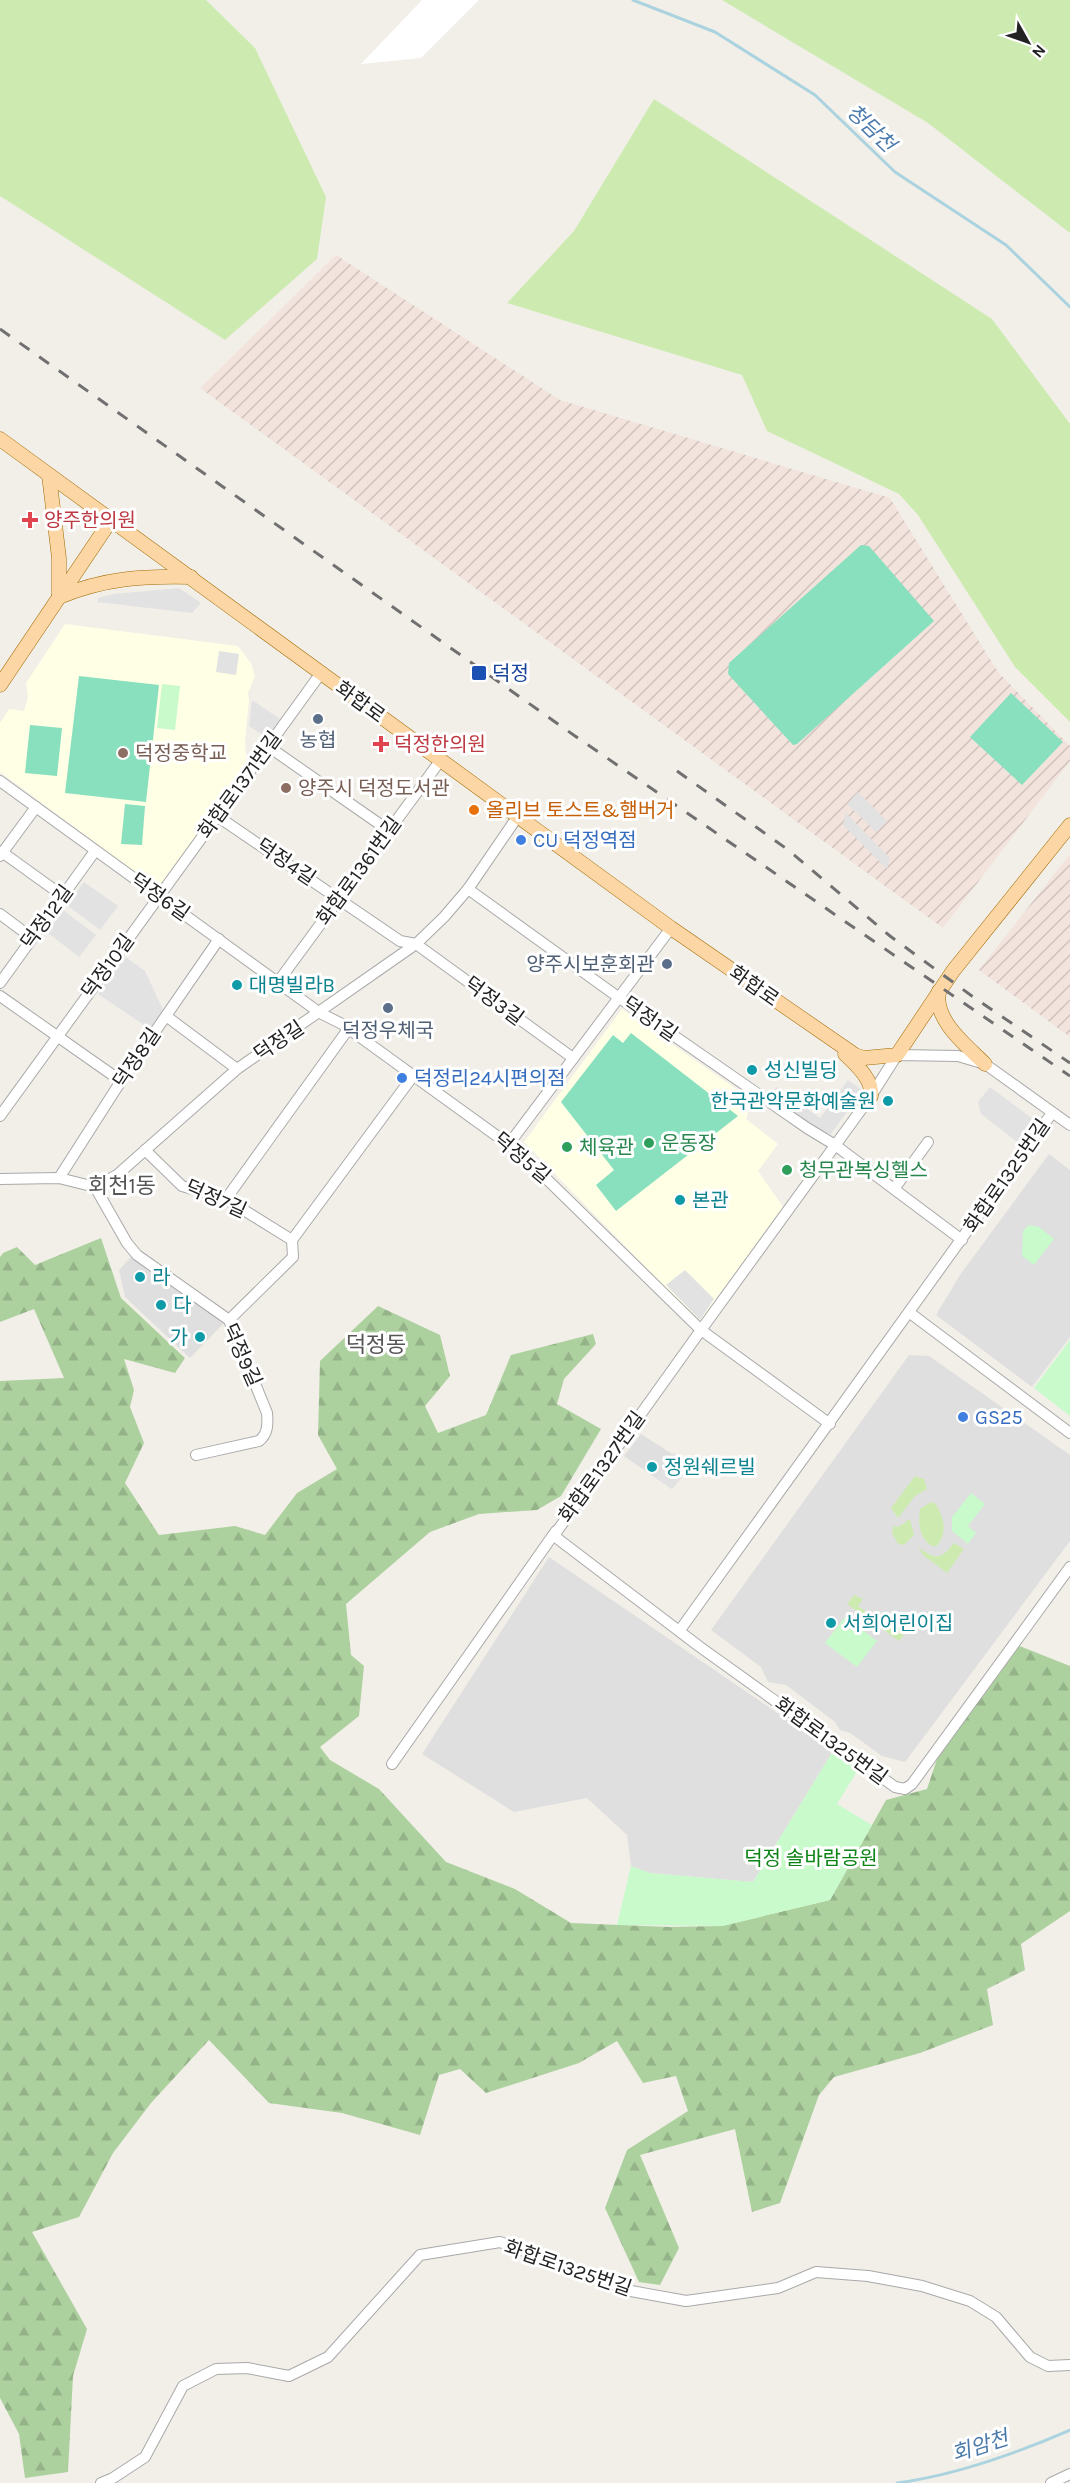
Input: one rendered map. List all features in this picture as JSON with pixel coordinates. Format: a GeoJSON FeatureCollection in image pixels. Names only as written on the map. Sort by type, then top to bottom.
{"type":"FeatureCollection","features":[{"type":"Feature","properties":{"kind":"main road","name":"화합로"},"geometry":{"type":"LineString","coordinates":[[0,439],[671,928],[836,1043],[864,1058],[897,1055]]}},
{"type":"Feature","properties":{"kind":"main road"},"geometry":{"type":"LineString","coordinates":[[49,475],[59,558],[59,597]]}},
{"type":"Feature","properties":{"kind":"main road"},"geometry":{"type":"LineString","coordinates":[[0,685],[111,520]]}},
{"type":"Feature","properties":{"kind":"main road"},"geometry":{"type":"LineString","coordinates":[[59,597],[86,586],[139,576],[191,577]]}},
{"type":"Feature","properties":{"kind":"main road"},"geometry":{"type":"LineString","coordinates":[[897,1055],[953,971],[1070,825]]}},
{"type":"Feature","properties":{"kind":"main road"},"geometry":{"type":"LineString","coordinates":[[935,996],[945,1020],[985,1064]]}},
{"type":"Feature","properties":{"kind":"main road"},"geometry":{"type":"LineString","coordinates":[[836,1043],[874,1090]]}},
{"type":"Feature","properties":{"kind":"street","name":"화합로1371번길"},"geometry":{"type":"LineString","coordinates":[[159,896],[321,673]]}},
{"type":"Feature","properties":{"kind":"street"},"geometry":{"type":"LineString","coordinates":[[268,747],[388,830]]}},
{"type":"Feature","properties":{"kind":"street","name":"화합로1361번길"},"geometry":{"type":"LineString","coordinates":[[278,982],[440,761]]}},
{"type":"Feature","properties":{"kind":"street","name":"덕정6길"},"geometry":{"type":"LineString","coordinates":[[0,780],[320,1013]]}},
{"type":"Feature","properties":{"kind":"street"},"geometry":{"type":"LineString","coordinates":[[36,807],[1,854],[63,896]]}},
{"type":"Feature","properties":{"kind":"street","name":"덕정4길"},"geometry":{"type":"LineString","coordinates":[[217,816],[400,941],[416,944]]}},
{"type":"Feature","properties":{"kind":"street","name":"덕정길"},"geometry":{"type":"LineString","coordinates":[[95,1187],[117,1175],[237,1069],[416,944],[468,889],[518,816]]}},
{"type":"Feature","properties":{"kind":"street","name":"덕정12길"},"geometry":{"type":"LineString","coordinates":[[0,983],[95,851]]}},
{"type":"Feature","properties":{"kind":"street","name":"덕정1길"},"geometry":{"type":"LineString","coordinates":[[468,889],[618,997],[835,1145]]}},
{"type":"Feature","properties":{"kind":"street","name":"덕정10길"},"geometry":{"type":"LineString","coordinates":[[0,1116],[159,896]]}},
{"type":"Feature","properties":{"kind":"street"},"geometry":{"type":"LineString","coordinates":[[0,914],[32,938]]}},
{"type":"Feature","properties":{"kind":"street"},"geometry":{"type":"LineString","coordinates":[[509,1144],[671,928]]}},
{"type":"Feature","properties":{"kind":"street","name":"덕정8길"},"geometry":{"type":"LineString","coordinates":[[58,1178],[121,1081],[219,939]]}},
{"type":"Feature","properties":{"kind":"street","name":"덕정3길"},"geometry":{"type":"LineString","coordinates":[[416,944],[573,1058]]}},
{"type":"Feature","properties":{"kind":"street"},"geometry":{"type":"LineString","coordinates":[[0,996],[121,1081]]}},
{"type":"Feature","properties":{"kind":"street","name":"덕정5길"},"geometry":{"type":"LineString","coordinates":[[320,1013],[349,1028],[509,1144],[701,1330]]}},
{"type":"Feature","properties":{"kind":"street"},"geometry":{"type":"LineString","coordinates":[[166,1016],[237,1069]]}},
{"type":"Feature","properties":{"kind":"street"},"geometry":{"type":"LineString","coordinates":[[226,1199],[349,1028]]}},
{"type":"Feature","properties":{"kind":"street"},"geometry":{"type":"LineString","coordinates":[[874,1090],[897,1055]]}},
{"type":"Feature","properties":{"kind":"street","name":"화합로1325번길"},"geometry":{"type":"LineString","coordinates":[[897,1055],[958,1056],[985,1064],[1070,1125]]}},
{"type":"Feature","properties":{"kind":"street"},"geometry":{"type":"LineString","coordinates":[[229,1320],[293,1257],[292,1240],[413,1076]]}},
{"type":"Feature","properties":{"kind":"street","name":"화합로1327번길"},"geometry":{"type":"LineString","coordinates":[[680,1630],[558,1539],[555,1536],[556,1531],[874,1090]]}},
{"type":"Feature","properties":{"kind":"street","name":"화합로1325번길"},"geometry":{"type":"LineString","coordinates":[[1052,1113],[680,1630],[700,1647],[895,1787],[905,1789],[912,1784],[1070,1568]]}},
{"type":"Feature","properties":{"kind":"street"},"geometry":{"type":"LineString","coordinates":[[894,1189],[928,1142]]}},
{"type":"Feature","properties":{"kind":"street","name":"화합로1325번길"},"geometry":{"type":"LineString","coordinates":[[835,1145],[962,1240]]}},
{"type":"Feature","properties":{"kind":"street","name":"덕정7길"},"geometry":{"type":"LineString","coordinates":[[145,1150],[182,1186],[226,1199],[292,1240]]}},
{"type":"Feature","properties":{"kind":"street"},"geometry":{"type":"LineString","coordinates":[[0,1179],[58,1178],[95,1187]]}},
{"type":"Feature","properties":{"kind":"street","name":"덕정9길"},"geometry":{"type":"LineString","coordinates":[[95,1187],[127,1243],[137,1255],[229,1320],[267,1413],[267,1429],[263,1437],[256,1442],[196,1455]]}},
{"type":"Feature","properties":{"kind":"street"},"geometry":{"type":"LineString","coordinates":[[910,1313],[1070,1433]]}},
{"type":"Feature","properties":{"kind":"street"},"geometry":{"type":"LineString","coordinates":[[701,1330],[830,1424]]}},
{"type":"Feature","properties":{"kind":"street"},"geometry":{"type":"LineString","coordinates":[[392,1764],[556,1531]]}},
{"type":"Feature","properties":{"kind":"street","name":"화합로1325번길"},"geometry":{"type":"LineString","coordinates":[[100,2483],[145,2457],[183,2386],[216,2369],[247,2368],[289,2376],[328,2357],[420,2255],[500,2242],[631,2291],[686,2301],[778,2288],[816,2272],[868,2276],[922,2286],[970,2301],[996,2317],[1030,2357],[1048,2366],[1070,2365]]}},
{"type":"Feature","properties":{"kind":"street"},"geometry":{"type":"LineString","coordinates":[[1051,2483],[1070,2474]]}},
{"type":"Feature","properties":{"kind":"shaded area"},"geometry":{"type":"Polygon","coordinates":[[[336,255],[560,400],[890,498],[998,672],[1070,746],[1070,761],[943,928],[200,388],[336,255]]]}},
{"type":"Feature","properties":{"kind":"shaded area"},"geometry":{"type":"Polygon","coordinates":[[[179,588],[201,603],[192,613],[97,602],[98,598],[114,594],[179,588]]]}},
{"type":"Feature","properties":{"kind":"shaded area","name":"덕정중학교"},"geometry":{"type":"Polygon","coordinates":[[[65,624],[238,646],[251,663],[255,676],[248,693],[245,741],[247,766],[164,884],[153,885],[0,772],[0,723],[9,709],[24,711],[28,697],[26,683],[65,624]]]}},
{"type":"Feature","properties":{"kind":"shaded area"},"geometry":{"type":"Polygon","coordinates":[[[219,651],[239,654],[236,675],[216,672],[219,651]]]}},
{"type":"Feature","properties":{"kind":"shaded area"},"geometry":{"type":"Polygon","coordinates":[[[252,700],[280,719],[267,738],[249,726],[252,700]]]}},
{"type":"Feature","properties":{"kind":"shaded area"},"geometry":{"type":"Polygon","coordinates":[[[858,792],[887,821],[876,832],[847,804],[858,792]]]}},
{"type":"Feature","properties":{"kind":"shaded area"},"geometry":{"type":"Polygon","coordinates":[[[846,813],[890,858],[887,869],[843,825],[846,813]]]}},
{"type":"Feature","properties":{"kind":"shaded area"},"geometry":{"type":"Polygon","coordinates":[[[1070,854],[1070,1037],[979,970],[1070,854]]]}},
{"type":"Feature","properties":{"kind":"shaded area"},"geometry":{"type":"Polygon","coordinates":[[[84,882],[118,906],[100,930],[67,905],[84,882]]]}},
{"type":"Feature","properties":{"kind":"shaded area"},"geometry":{"type":"Polygon","coordinates":[[[63,910],[96,935],[79,957],[47,932],[63,910]]]}},
{"type":"Feature","properties":{"kind":"shaded area"},"geometry":{"type":"Polygon","coordinates":[[[124,956],[145,971],[163,1010],[150,1029],[98,994],[124,956]]]}},
{"type":"Feature","properties":{"kind":"shaded area"},"geometry":{"type":"Polygon","coordinates":[[[622,1009],[752,1100],[746,1119],[778,1144],[758,1171],[783,1207],[699,1322],[524,1142],[622,1009]]]}},
{"type":"Feature","properties":{"kind":"shaded area"},"geometry":{"type":"Polygon","coordinates":[[[848,1080],[862,1090],[831,1134],[821,1132],[770,1096],[777,1087],[820,1118],[848,1080]]]}},
{"type":"Feature","properties":{"kind":"shaded area"},"geometry":{"type":"Polygon","coordinates":[[[990,1087],[1037,1122],[1020,1144],[981,1114],[978,1102],[990,1087]]]}},
{"type":"Feature","properties":{"kind":"shaded area"},"geometry":{"type":"Polygon","coordinates":[[[1049,1154],[1070,1170],[1070,1337],[1032,1387],[936,1315],[960,1275],[1049,1154]]]}},
{"type":"Feature","properties":{"kind":"shaded area"},"geometry":{"type":"Polygon","coordinates":[[[132,1256],[155,1276],[200,1303],[223,1324],[190,1358],[125,1297],[119,1270],[132,1256]]]}},
{"type":"Feature","properties":{"kind":"shaded area"},"geometry":{"type":"Polygon","coordinates":[[[685,1270],[714,1299],[700,1320],[666,1285],[685,1270]]]}},
{"type":"Feature","properties":{"kind":"shaded area"},"geometry":{"type":"Polygon","coordinates":[[[909,1355],[929,1356],[1070,1455],[1070,1541],[905,1762],[882,1756],[850,1733],[840,1730],[835,1722],[786,1685],[768,1682],[761,1667],[711,1630],[909,1355]]]}},
{"type":"Feature","properties":{"kind":"shaded area","name":"정원쉐르빌"},"geometry":{"type":"Polygon","coordinates":[[[641,1434],[691,1466],[672,1489],[624,1456],[641,1434]]]}},
{"type":"Feature","properties":{"kind":"shaded area"},"geometry":{"type":"Polygon","coordinates":[[[673,1453],[691,1466],[672,1489],[656,1478],[673,1453]]]}},
{"type":"Feature","properties":{"kind":"shaded area"},"geometry":{"type":"Polygon","coordinates":[[[549,1557],[833,1751],[753,1882],[650,1873],[631,1866],[627,1835],[587,1798],[514,1812],[422,1754],[549,1557]]]}},
{"type":"Feature","properties":{"kind":"green space"},"geometry":{"type":"Polygon","coordinates":[[[0,0],[206,0],[255,48],[326,197],[317,259],[225,340],[0,196],[0,0]]]}},
{"type":"Feature","properties":{"kind":"green space"},"geometry":{"type":"Polygon","coordinates":[[[722,0],[1070,0],[1070,233],[928,123],[722,0]]]}},
{"type":"Feature","properties":{"kind":"green space"},"geometry":{"type":"Polygon","coordinates":[[[654,99],[992,319],[1070,424],[1070,722],[1015,667],[918,515],[899,494],[767,431],[742,375],[507,303],[574,231],[654,99]]]}},
{"type":"Feature","properties":{"kind":"green space"},"geometry":{"type":"Polygon","coordinates":[[[861,545],[869,546],[934,621],[797,744],[793,745],[728,674],[729,663],[861,545]]]}},
{"type":"Feature","properties":{"kind":"green space"},"geometry":{"type":"Polygon","coordinates":[[[79,676],[159,685],[146,802],[65,793],[79,676]]]}},
{"type":"Feature","properties":{"kind":"green space"},"geometry":{"type":"Polygon","coordinates":[[[162,684],[180,686],[175,730],[157,728],[162,684]]]}},
{"type":"Feature","properties":{"kind":"green space"},"geometry":{"type":"Polygon","coordinates":[[[1011,693],[1063,742],[1022,785],[970,737],[1011,693]]]}},
{"type":"Feature","properties":{"kind":"green space"},"geometry":{"type":"Polygon","coordinates":[[[30,725],[62,728],[57,776],[25,773],[30,725]]]}},
{"type":"Feature","properties":{"kind":"green space"},"geometry":{"type":"Polygon","coordinates":[[[125,804],[145,806],[142,845],[121,844],[125,804]]]}},
{"type":"Feature","properties":{"kind":"green space","name":"운동장"},"geometry":{"type":"Polygon","coordinates":[[[631,1033],[738,1116],[616,1211],[596,1185],[614,1170],[561,1102],[613,1035],[623,1043],[631,1033]]]}},
{"type":"Feature","properties":{"kind":"green space"},"geometry":{"type":"Polygon","coordinates":[[[1029,1225],[1039,1227],[1054,1239],[1034,1265],[1022,1256],[1023,1231],[1029,1225]]]}},
{"type":"Feature","properties":{"kind":"green space"},"geometry":{"type":"Polygon","coordinates":[[[101,1238],[121,1298],[185,1358],[175,1373],[124,1359],[134,1390],[130,1407],[144,1443],[125,1483],[159,1535],[235,1526],[265,1535],[297,1493],[337,1469],[318,1435],[320,1361],[378,1306],[440,1335],[450,1376],[425,1406],[438,1433],[486,1415],[511,1355],[593,1334],[596,1344],[564,1379],[557,1404],[601,1429],[561,1496],[537,1510],[479,1514],[430,1532],[346,1604],[351,1655],[364,1666],[359,1716],[320,1747],[330,1760],[379,1789],[446,1862],[515,1889],[571,1923],[669,1927],[722,1926],[830,1900],[886,1800],[927,1789],[937,1759],[1017,1645],[1070,1666],[1070,1911],[1021,1944],[1025,1970],[987,1989],[993,2025],[920,2053],[834,2077],[819,2095],[780,2203],[752,2212],[735,2129],[640,2155],[679,2248],[660,2285],[639,2282],[605,2208],[627,2150],[688,2111],[676,2076],[643,2083],[617,2041],[579,2063],[486,2093],[460,2069],[439,2075],[420,2135],[342,2113],[269,2103],[209,2040],[151,2103],[113,2153],[79,2217],[32,2232],[87,2329],[73,2376],[68,2472],[25,2478],[19,2434],[0,2398],[0,1381],[64,1378],[34,1309],[0,1322],[0,1257],[3,1253],[17,1247],[35,1265],[101,1238]]]}},
{"type":"Feature","properties":{"kind":"green space"},"geometry":{"type":"Polygon","coordinates":[[[1070,1340],[1070,1416],[1034,1388],[1070,1340]]]}},
{"type":"Feature","properties":{"kind":"green space"},"geometry":{"type":"Polygon","coordinates":[[[915,1476],[924,1479],[927,1489],[915,1496],[898,1518],[891,1508],[915,1476]]]}},
{"type":"Feature","properties":{"kind":"green space"},"geometry":{"type":"Polygon","coordinates":[[[971,1493],[985,1504],[968,1526],[976,1533],[968,1544],[952,1531],[952,1517],[971,1493]]]}},
{"type":"Feature","properties":{"kind":"green space"},"geometry":{"type":"Polygon","coordinates":[[[931,1502],[936,1504],[944,1525],[943,1535],[937,1546],[932,1546],[924,1539],[919,1525],[920,1509],[931,1502]]]}},
{"type":"Feature","properties":{"kind":"green space"},"geometry":{"type":"Polygon","coordinates":[[[910,1519],[914,1535],[904,1545],[898,1544],[892,1533],[893,1526],[898,1527],[910,1519]]]}},
{"type":"Feature","properties":{"kind":"green space"},"geometry":{"type":"Polygon","coordinates":[[[954,1543],[964,1549],[947,1573],[923,1555],[918,1547],[929,1554],[938,1556],[945,1553],[954,1543]]]}},
{"type":"Feature","properties":{"kind":"green space"},"geometry":{"type":"Polygon","coordinates":[[[854,1595],[863,1599],[858,1606],[884,1625],[890,1618],[907,1630],[899,1641],[847,1604],[854,1595]]]}},
{"type":"Feature","properties":{"kind":"green space"},"geometry":{"type":"Polygon","coordinates":[[[845,1617],[877,1641],[857,1667],[825,1643],[845,1617]]]}},
{"type":"Feature","properties":{"kind":"green space","name":"덕정 솔바람공원"},"geometry":{"type":"Polygon","coordinates":[[[833,1751],[859,1768],[837,1804],[872,1825],[830,1900],[722,1926],[617,1925],[631,1866],[650,1873],[753,1882],[833,1751]]]}},
{"type":"Feature","properties":{"kind":"pier"},"geometry":{"type":"Polygon","coordinates":[[[422,0],[479,0],[421,58],[361,64],[422,0]]]}},
{"type":"Feature","properties":{"kind":"waterway","name":"청담천"},"geometry":{"type":"LineString","coordinates":[[633,0],[715,32],[815,95],[895,172],[1006,245],[1070,307]]}},
{"type":"Feature","properties":{"kind":"waterway","name":"회암천"},"geometry":{"type":"LineString","coordinates":[[897,2483],[942,2475],[985,2462],[1070,2430]]}},
{"type":"Feature","properties":{"kind":"railway"},"geometry":{"type":"LineString","coordinates":[[0,329],[575,736],[1070,1076]]}},
{"type":"Feature","properties":{"kind":"railway"},"geometry":{"type":"LineString","coordinates":[[677,771],[787,849],[890,936],[976,999],[1070,1063]]}},
{"type":"Feature","properties":{"kind":"place","name":"양주한의원"},"geometry":{"type":"Point","coordinates":[30,520]}},
{"type":"Feature","properties":{"kind":"place","name":"덕정"},"geometry":{"type":"Point","coordinates":[479,673]}},
{"type":"Feature","properties":{"kind":"place","name":"농협"},"geometry":{"type":"Point","coordinates":[318,719]}},
{"type":"Feature","properties":{"kind":"place","name":"덕정한의원"},"geometry":{"type":"Point","coordinates":[381,744]}},
{"type":"Feature","properties":{"kind":"place","name":"덕정중학교"},"geometry":{"type":"Point","coordinates":[123,753]}},
{"type":"Feature","properties":{"kind":"place","name":"양주시 덕정도서관"},"geometry":{"type":"Point","coordinates":[286,788]}},
{"type":"Feature","properties":{"kind":"place","name":"올리브 토스트&햄버거"},"geometry":{"type":"Point","coordinates":[474,810]}},
{"type":"Feature","properties":{"kind":"place","name":"CU 덕정역점"},"geometry":{"type":"Point","coordinates":[521,840]}},
{"type":"Feature","properties":{"kind":"place","name":"양주시보훈회관"},"geometry":{"type":"Point","coordinates":[667,964]}},
{"type":"Feature","properties":{"kind":"place","name":"대명빌라B"},"geometry":{"type":"Point","coordinates":[237,985]}},
{"type":"Feature","properties":{"kind":"place","name":"덕정우체국"},"geometry":{"type":"Point","coordinates":[388,1008]}},
{"type":"Feature","properties":{"kind":"place","name":"성신빌딩"},"geometry":{"type":"Point","coordinates":[752,1070]}},
{"type":"Feature","properties":{"kind":"place","name":"덕정리24시편의점"},"geometry":{"type":"Point","coordinates":[402,1078]}},
{"type":"Feature","properties":{"kind":"place","name":"한국관악문화예술원"},"geometry":{"type":"Point","coordinates":[888,1101]}},
{"type":"Feature","properties":{"kind":"place","name":"운동장"},"geometry":{"type":"Point","coordinates":[649,1143]}},
{"type":"Feature","properties":{"kind":"place","name":"체육관"},"geometry":{"type":"Point","coordinates":[567,1147]}},
{"type":"Feature","properties":{"kind":"place","name":"청무관복싱헬스"},"geometry":{"type":"Point","coordinates":[787,1170]}},
{"type":"Feature","properties":{"kind":"place","name":"본관"},"geometry":{"type":"Point","coordinates":[680,1200]}},
{"type":"Feature","properties":{"kind":"place","name":"라"},"geometry":{"type":"Point","coordinates":[140,1277]}},
{"type":"Feature","properties":{"kind":"place","name":"다"},"geometry":{"type":"Point","coordinates":[161,1305]}},
{"type":"Feature","properties":{"kind":"place","name":"가"},"geometry":{"type":"Point","coordinates":[200,1337]}},
{"type":"Feature","properties":{"kind":"place","name":"GS25"},"geometry":{"type":"Point","coordinates":[963,1417]}},
{"type":"Feature","properties":{"kind":"place","name":"정원쉐르빌"},"geometry":{"type":"Point","coordinates":[652,1467]}},
{"type":"Feature","properties":{"kind":"place","name":"서희어린이집"},"geometry":{"type":"Point","coordinates":[831,1623]}},
{"type":"Feature","properties":{"kind":"district","name":"회천1동"},"geometry":{"type":"Point","coordinates":[122,1186]}},
{"type":"Feature","properties":{"kind":"district","name":"덕정동"},"geometry":{"type":"Point","coordinates":[376,1345]}}]}
